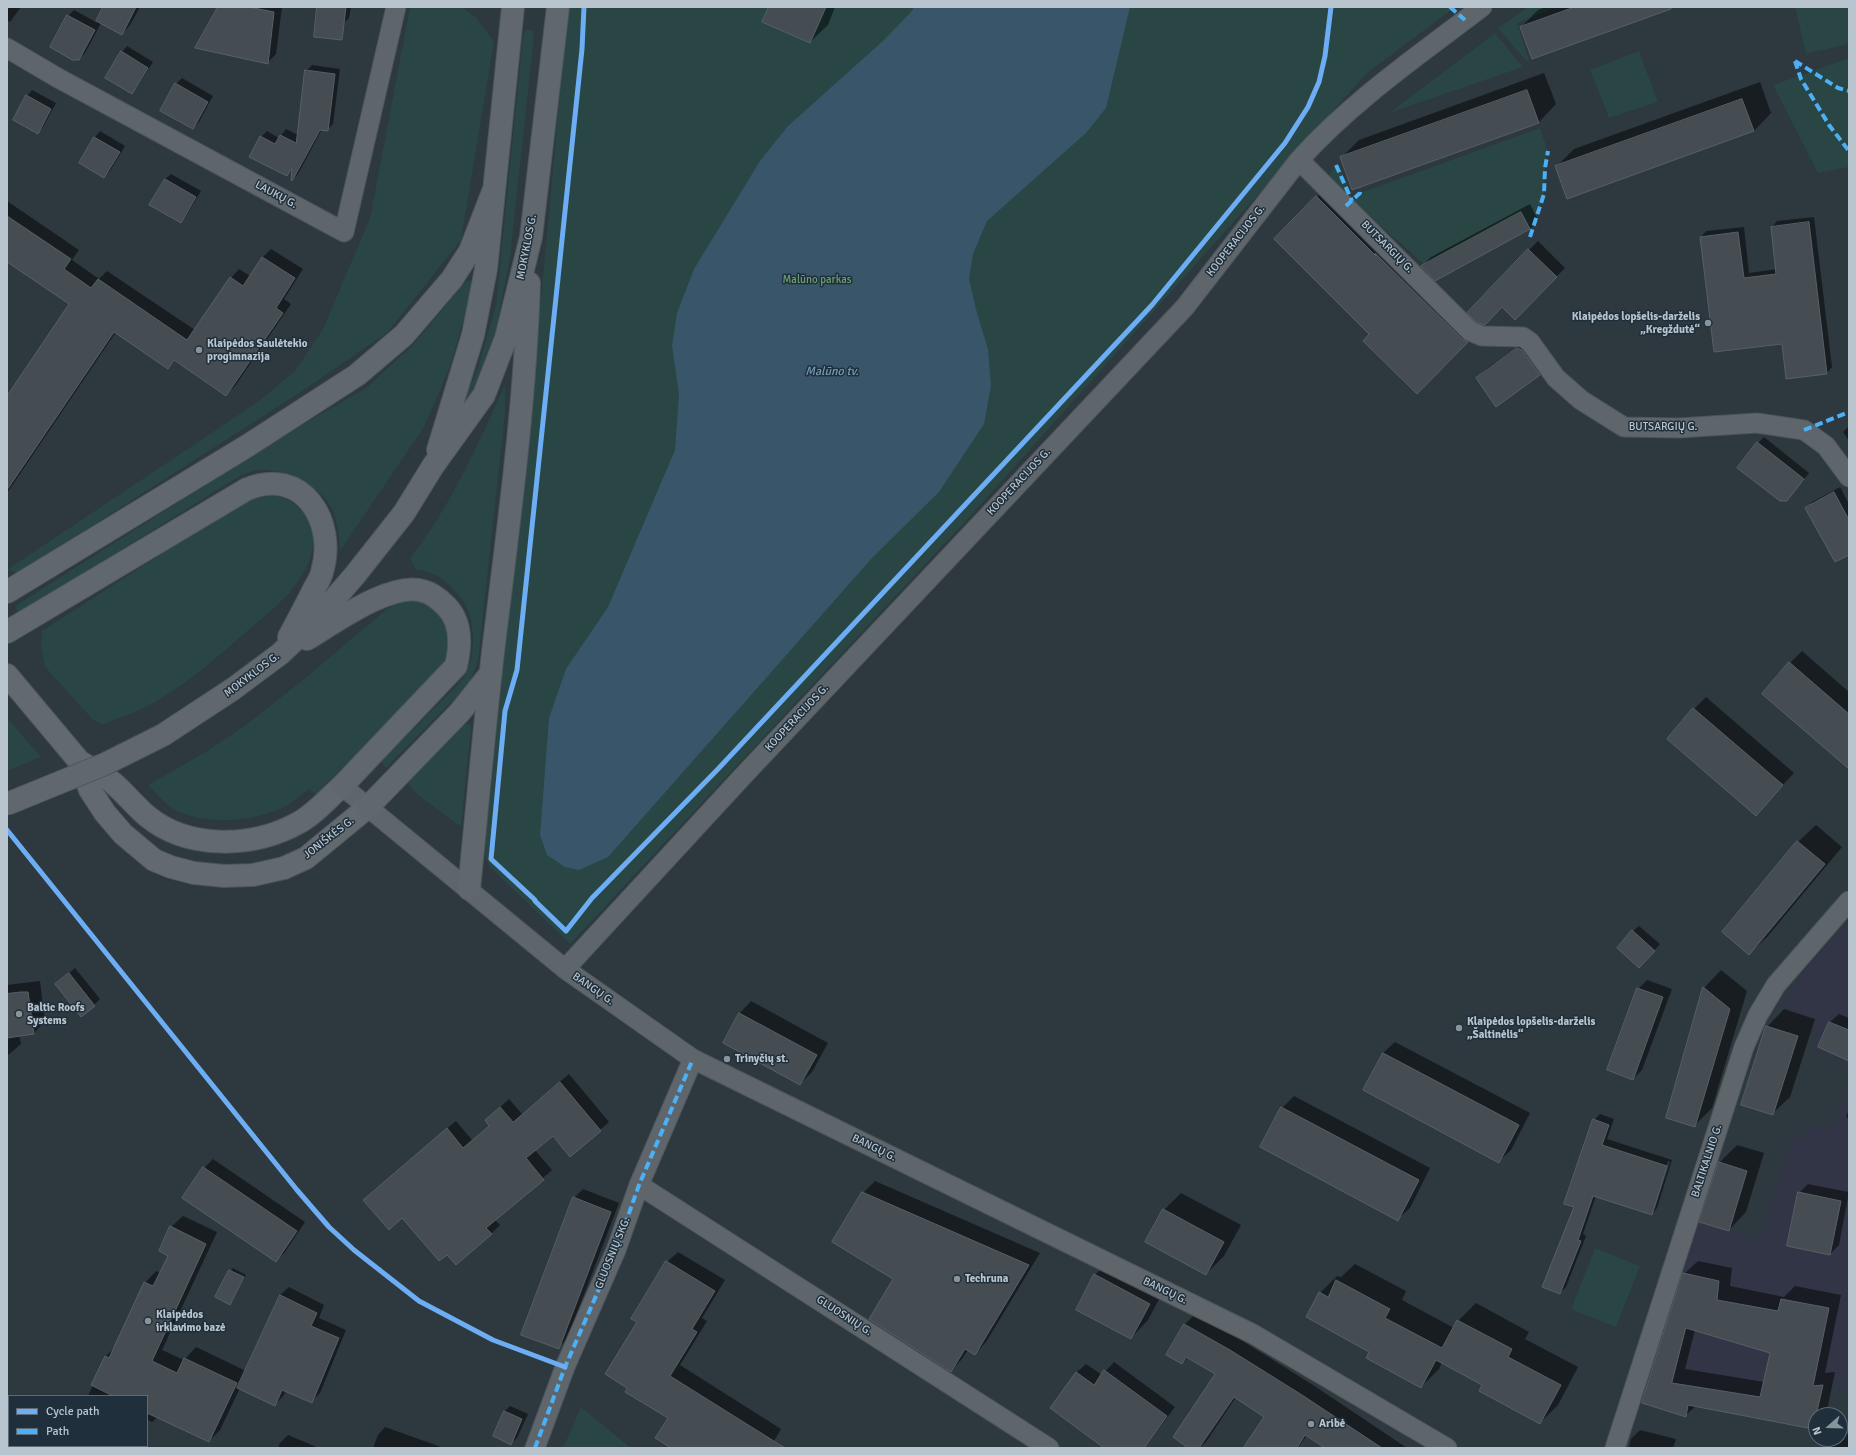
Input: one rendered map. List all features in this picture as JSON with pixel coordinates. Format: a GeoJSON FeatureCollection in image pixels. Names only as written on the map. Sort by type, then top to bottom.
{"type":"FeatureCollection","features":[{"type":"Feature","properties":{"kind":"main road","name":"MOKYKLOS G."},"geometry":{"type":"LineString","coordinates":[[433,466],[473,335],[486,269],[513,7]]}},
{"type":"Feature","properties":{"kind":"main road","name":"MOKYKLOS G."},"geometry":{"type":"LineString","coordinates":[[7,804],[105,764],[162,735],[234,689],[280,654],[316,619],[356,575],[404,512],[433,466],[484,395],[506,338],[531,237],[558,7]]}},
{"type":"Feature","properties":{"kind":"main road"},"geometry":{"type":"LineString","coordinates":[[7,592],[247,446],[357,375],[404,335],[452,279],[470,251],[494,188]]}},
{"type":"Feature","properties":{"kind":"main road"},"geometry":{"type":"LineString","coordinates":[[469,889],[491,673],[514,481],[528,332],[531,237]]}},
{"type":"Feature","properties":{"kind":"main road"},"geometry":{"type":"LineString","coordinates":[[7,632],[247,489],[260,484],[274,484],[289,487],[303,493],[313,504],[321,521],[327,544],[322,573],[280,654]]}},
{"type":"Feature","properties":{"kind":"main road"},"geometry":{"type":"LineString","coordinates":[[280,654],[380,596],[407,589],[422,590],[436,596],[450,610],[458,627],[460,648],[456,666],[342,786]]}},
{"type":"Feature","properties":{"kind":"main road"},"geometry":{"type":"LineString","coordinates":[[368,807],[460,712],[491,673]]}},
{"type":"Feature","properties":{"kind":"main road","name":"JONIŠKĖS G."},"geometry":{"type":"LineString","coordinates":[[7,675],[78,761],[90,790],[104,813],[123,834],[154,860],[194,873],[224,876],[253,874],[284,868],[306,858],[368,807]]}},
{"type":"Feature","properties":{"kind":"main road","name":"JONIŠKĖS G."},"geometry":{"type":"LineString","coordinates":[[78,761],[111,782],[148,816],[171,830],[208,840],[230,842],[256,839],[278,833],[299,823],[342,786]]}},
{"type":"Feature","properties":{"kind":"street","name":"LAUKŲ G."},"geometry":{"type":"LineString","coordinates":[[7,48],[58,78],[344,232],[396,7]]}},
{"type":"Feature","properties":{"kind":"street","name":"KOOPERACIJOS G."},"geometry":{"type":"LineString","coordinates":[[565,968],[743,776],[1185,306],[1312,144],[1380,85],[1482,7]]}},
{"type":"Feature","properties":{"kind":"street","name":"BUTSARGIŲ G."},"geometry":{"type":"LineString","coordinates":[[1299,160],[1470,331],[1482,336],[1523,337],[1530,342],[1561,382],[1581,400],[1624,427],[1679,428],[1757,423],[1804,430],[1826,446],[1849,477]]}},
{"type":"Feature","properties":{"kind":"street","name":"BANGŲ G."},"geometry":{"type":"LineString","coordinates":[[342,786],[565,968],[693,1059],[1253,1334],[1447,1448]]}},
{"type":"Feature","properties":{"kind":"street","name":"BALTIKALNIO G."},"geometry":{"type":"LineString","coordinates":[[1615,1448],[1744,1048],[1758,1015],[1776,985],[1849,901]]}},
{"type":"Feature","properties":{"kind":"street","name":"GLUOSNIŲ SKG."},"geometry":{"type":"LineString","coordinates":[[535,1448],[565,1367],[616,1250],[639,1185],[693,1059]]}},
{"type":"Feature","properties":{"kind":"street","name":"GLUOSNIŲ G."},"geometry":{"type":"LineString","coordinates":[[639,1185],[1049,1448]]}},
{"type":"Feature","properties":{"kind":"shaded area"},"geometry":{"type":"Polygon","coordinates":[[[1849,921],[1849,1064],[1812,1048],[1818,1032],[1782,1005],[1805,969],[1849,921]]]}},
{"type":"Feature","properties":{"kind":"shaded area"},"geometry":{"type":"Polygon","coordinates":[[[1849,1089],[1849,1390],[1823,1385],[1818,1407],[1808,1407],[1808,1428],[1688,1405],[1686,1417],[1642,1403],[1683,1273],[1696,1221],[1760,1239],[1793,1135],[1804,1140],[1809,1125],[1832,1126],[1849,1089]]]}},
{"type":"Feature","properties":{"kind":"green space"},"geometry":{"type":"Polygon","coordinates":[[[410,7],[462,7],[476,17],[494,42],[461,240],[388,332],[307,388],[17,574],[8,569],[259,401],[295,371],[323,329],[370,218],[410,7]]]}},
{"type":"Feature","properties":{"kind":"green space","name":"Malūno parkas"},"geometry":{"type":"Polygon","coordinates":[[[568,7],[1455,7],[1367,73],[966,521],[570,944],[489,866],[484,852],[543,277],[568,7]]]}},
{"type":"Feature","properties":{"kind":"green space"},"geometry":{"type":"Polygon","coordinates":[[[1528,7],[1558,7],[1517,23],[1529,60],[1526,61],[1498,28],[1528,7]]]}},
{"type":"Feature","properties":{"kind":"green space"},"geometry":{"type":"Polygon","coordinates":[[[1795,7],[1849,7],[1849,44],[1806,54],[1795,7]]]}},
{"type":"Feature","properties":{"kind":"green space"},"geometry":{"type":"Polygon","coordinates":[[[526,30],[532,30],[534,37],[510,258],[496,330],[472,395],[451,434],[478,367],[496,305],[523,35],[526,30]]]}},
{"type":"Feature","properties":{"kind":"green space"},"geometry":{"type":"Polygon","coordinates":[[[1495,33],[1523,67],[1389,113],[1495,33]]]}},
{"type":"Feature","properties":{"kind":"green space"},"geometry":{"type":"Polygon","coordinates":[[[1639,51],[1658,102],[1609,118],[1590,70],[1639,51]]]}},
{"type":"Feature","properties":{"kind":"green space"},"geometry":{"type":"Polygon","coordinates":[[[1849,58],[1849,167],[1818,173],[1773,85],[1849,58]]]}},
{"type":"Feature","properties":{"kind":"green space"},"geometry":{"type":"Polygon","coordinates":[[[1540,128],[1548,151],[1545,168],[1544,194],[1535,222],[1530,229],[1520,212],[1424,264],[1352,201],[1360,193],[1540,128]]]}},
{"type":"Feature","properties":{"kind":"green space"},"geometry":{"type":"Polygon","coordinates":[[[1338,163],[1350,193],[1345,197],[1326,177],[1338,163]]]}},
{"type":"Feature","properties":{"kind":"green space"},"geometry":{"type":"Polygon","coordinates":[[[471,280],[472,289],[450,367],[424,427],[340,551],[338,530],[334,514],[326,500],[319,492],[289,475],[267,470],[257,470],[240,476],[19,613],[15,606],[282,436],[366,388],[412,346],[465,282],[471,280]]]}},
{"type":"Feature","properties":{"kind":"green space"},"geometry":{"type":"Polygon","coordinates":[[[505,385],[505,414],[478,661],[468,685],[386,768],[381,762],[455,687],[467,672],[469,666],[473,649],[473,640],[469,613],[465,605],[461,598],[442,579],[436,575],[416,570],[410,558],[425,538],[451,496],[474,452],[505,385]]]}},
{"type":"Feature","properties":{"kind":"green space"},"geometry":{"type":"Polygon","coordinates":[[[276,494],[293,503],[304,513],[311,525],[314,538],[308,565],[300,579],[289,593],[274,608],[215,659],[183,684],[160,699],[139,710],[102,725],[92,719],[45,667],[41,646],[42,631],[248,498],[276,494]]]}},
{"type":"Feature","properties":{"kind":"green space"},"geometry":{"type":"Polygon","coordinates":[[[404,601],[430,602],[443,617],[451,636],[450,654],[427,684],[316,794],[309,789],[286,806],[260,816],[246,819],[216,820],[188,815],[171,808],[148,785],[207,751],[246,725],[309,675],[388,608],[404,601]]]}},
{"type":"Feature","properties":{"kind":"green space"},"geometry":{"type":"Polygon","coordinates":[[[7,721],[10,721],[41,757],[7,771],[7,721]]]}},
{"type":"Feature","properties":{"kind":"green space"},"geometry":{"type":"Polygon","coordinates":[[[469,724],[471,728],[461,827],[415,793],[408,783],[457,731],[464,725],[469,724]]]}},
{"type":"Feature","properties":{"kind":"green space"},"geometry":{"type":"Polygon","coordinates":[[[1595,1248],[1640,1266],[1616,1327],[1571,1309],[1595,1248]]]}},
{"type":"Feature","properties":{"kind":"green space"},"geometry":{"type":"Polygon","coordinates":[[[581,1407],[631,1448],[563,1448],[581,1407]]]}},
{"type":"Feature","properties":{"kind":"water","name":"Malūno tv."},"geometry":{"type":"Polygon","coordinates":[[[914,7],[1130,7],[1106,108],[1086,133],[987,221],[973,254],[969,279],[988,349],[991,386],[984,424],[939,492],[872,558],[608,857],[579,870],[565,867],[547,855],[540,835],[549,718],[566,669],[608,607],[675,450],[679,394],[672,346],[677,313],[694,269],[760,161],[788,126],[884,40],[914,7]]]}},
{"type":"Feature","properties":{"kind":"building"},"geometry":{"type":"Polygon","coordinates":[[[103,7],[136,7],[122,35],[96,21],[103,7]]]}},
{"type":"Feature","properties":{"kind":"building"},"geometry":{"type":"Polygon","coordinates":[[[218,7],[249,7],[274,12],[268,64],[195,48],[218,7]]]}},
{"type":"Feature","properties":{"kind":"building"},"geometry":{"type":"Polygon","coordinates":[[[317,7],[346,7],[342,40],[314,37],[317,7]]]}},
{"type":"Feature","properties":{"kind":"building"},"geometry":{"type":"Polygon","coordinates":[[[769,7],[826,7],[810,43],[762,22],[769,7]]]}},
{"type":"Feature","properties":{"kind":"building"},"geometry":{"type":"Polygon","coordinates":[[[1575,7],[1671,7],[1671,9],[1532,59],[1520,27],[1575,7]]]}},
{"type":"Feature","properties":{"kind":"building"},"geometry":{"type":"Polygon","coordinates":[[[67,15],[95,30],[79,60],[72,60],[50,47],[67,15]]]}},
{"type":"Feature","properties":{"kind":"building"},"geometry":{"type":"Polygon","coordinates":[[[121,51],[148,68],[132,94],[105,78],[121,51]]]}},
{"type":"Feature","properties":{"kind":"building"},"geometry":{"type":"Polygon","coordinates":[[[305,70],[335,74],[328,131],[320,130],[292,181],[292,169],[287,176],[249,157],[260,136],[275,144],[280,135],[296,143],[305,70]]]}},
{"type":"Feature","properties":{"kind":"building"},"geometry":{"type":"Polygon","coordinates":[[[175,83],[208,102],[193,129],[160,111],[175,83]]]}},
{"type":"Feature","properties":{"kind":"building"},"geometry":{"type":"Polygon","coordinates":[[[1527,90],[1539,123],[1352,190],[1340,157],[1527,90]]]}},
{"type":"Feature","properties":{"kind":"building"},"geometry":{"type":"Polygon","coordinates":[[[26,95],[51,109],[38,134],[13,120],[26,95]]]}},
{"type":"Feature","properties":{"kind":"building"},"geometry":{"type":"Polygon","coordinates":[[[1742,99],[1754,131],[1567,199],[1555,166],[1742,99]]]}},
{"type":"Feature","properties":{"kind":"building"},"geometry":{"type":"Polygon","coordinates":[[[94,137],[120,152],[104,178],[79,163],[94,137]]]}},
{"type":"Feature","properties":{"kind":"building"},"geometry":{"type":"Polygon","coordinates":[[[165,179],[196,197],[181,223],[149,205],[165,179]]]}},
{"type":"Feature","properties":{"kind":"building"},"geometry":{"type":"Polygon","coordinates":[[[1316,196],[1462,339],[1468,342],[1417,394],[1363,341],[1369,334],[1274,239],[1316,196]]]}},
{"type":"Feature","properties":{"kind":"building"},"geometry":{"type":"Polygon","coordinates":[[[1521,212],[1530,229],[1435,281],[1421,266],[1521,212]]]}},
{"type":"Feature","properties":{"kind":"building","name":"Klaipėdos Saulėtekio progimnazija"},"geometry":{"type":"Polygon","coordinates":[[[7,216],[71,259],[64,269],[91,288],[98,279],[187,340],[230,277],[243,286],[262,257],[295,278],[276,308],[283,313],[226,396],[174,360],[168,369],[114,332],[7,490],[7,396],[69,304],[7,262],[7,216]]]}},
{"type":"Feature","properties":{"kind":"building"},"geometry":{"type":"Polygon","coordinates":[[[1809,222],[1827,374],[1786,379],[1782,344],[1714,352],[1700,237],[1738,232],[1744,278],[1776,274],[1771,227],[1809,222]]]}},
{"type":"Feature","properties":{"kind":"building"},"geometry":{"type":"Polygon","coordinates":[[[1528,249],[1557,277],[1515,320],[1502,307],[1485,325],[1476,322],[1467,313],[1528,249]]]}},
{"type":"Feature","properties":{"kind":"building"},"geometry":{"type":"Polygon","coordinates":[[[1517,348],[1522,350],[1540,375],[1496,407],[1476,378],[1517,348]]]}},
{"type":"Feature","properties":{"kind":"building"},"geometry":{"type":"Polygon","coordinates":[[[1757,442],[1804,479],[1787,501],[1780,501],[1737,468],[1757,442]]]}},
{"type":"Feature","properties":{"kind":"building"},"geometry":{"type":"Polygon","coordinates":[[[1834,492],[1849,520],[1849,555],[1835,562],[1805,508],[1834,492]]]}},
{"type":"Feature","properties":{"kind":"building"},"geometry":{"type":"Polygon","coordinates":[[[1789,662],[1849,714],[1849,769],[1762,694],[1789,662]]]}},
{"type":"Feature","properties":{"kind":"building"},"geometry":{"type":"Polygon","coordinates":[[[1693,708],[1783,785],[1756,816],[1667,739],[1693,708]]]}},
{"type":"Feature","properties":{"kind":"building"},"geometry":{"type":"Polygon","coordinates":[[[1797,841],[1825,864],[1749,955],[1722,932],[1797,841]]]}},
{"type":"Feature","properties":{"kind":"building"},"geometry":{"type":"Polygon","coordinates":[[[1632,930],[1655,951],[1639,968],[1617,948],[1632,930]]]}},
{"type":"Feature","properties":{"kind":"building"},"geometry":{"type":"Polygon","coordinates":[[[69,973],[95,1006],[81,1017],[55,984],[69,973]]]}},
{"type":"Feature","properties":{"kind":"building"},"geometry":{"type":"Polygon","coordinates":[[[1703,987],[1730,1009],[1695,1127],[1666,1118],[1703,987]]]}},
{"type":"Feature","properties":{"kind":"building"},"geometry":{"type":"Polygon","coordinates":[[[1637,988],[1663,997],[1633,1080],[1607,1070],[1637,988]]]}},
{"type":"Feature","properties":{"kind":"building","name":"Baltic Roofs Systems"},"geometry":{"type":"Polygon","coordinates":[[[28,992],[34,1034],[7,1038],[7,994],[28,992]]]}},
{"type":"Feature","properties":{"kind":"building"},"geometry":{"type":"Polygon","coordinates":[[[739,1013],[817,1055],[800,1085],[723,1043],[739,1013]]]}},
{"type":"Feature","properties":{"kind":"building"},"geometry":{"type":"Polygon","coordinates":[[[1829,1022],[1849,1030],[1849,1061],[1818,1047],[1829,1022]]]}},
{"type":"Feature","properties":{"kind":"building"},"geometry":{"type":"Polygon","coordinates":[[[1766,1026],[1798,1036],[1773,1115],[1741,1105],[1766,1026]]]}},
{"type":"Feature","properties":{"kind":"building"},"geometry":{"type":"Polygon","coordinates":[[[1383,1053],[1519,1125],[1499,1163],[1363,1090],[1383,1053]]]}},
{"type":"Feature","properties":{"kind":"building"},"geometry":{"type":"Polygon","coordinates":[[[560,1082],[601,1131],[570,1157],[553,1136],[526,1158],[544,1180],[486,1228],[492,1234],[456,1265],[447,1255],[439,1261],[402,1218],[389,1230],[363,1200],[447,1128],[463,1148],[489,1126],[485,1120],[500,1107],[513,1122],[560,1082]]]}},
{"type":"Feature","properties":{"kind":"building"},"geometry":{"type":"Polygon","coordinates":[[[1281,1107],[1419,1180],[1398,1221],[1260,1147],[1281,1107]]]}},
{"type":"Feature","properties":{"kind":"building"},"geometry":{"type":"Polygon","coordinates":[[[1593,1119],[1609,1125],[1602,1145],[1667,1166],[1652,1215],[1593,1196],[1578,1240],[1581,1241],[1560,1294],[1542,1287],[1574,1207],[1564,1204],[1593,1119]]]}},
{"type":"Feature","properties":{"kind":"building"},"geometry":{"type":"Polygon","coordinates":[[[1719,1162],[1747,1171],[1729,1231],[1699,1222],[1719,1162]]]}},
{"type":"Feature","properties":{"kind":"building"},"geometry":{"type":"Polygon","coordinates":[[[203,1167],[297,1231],[276,1262],[182,1198],[203,1167]]]}},
{"type":"Feature","properties":{"kind":"building","name":"Techruna"},"geometry":{"type":"Polygon","coordinates":[[[862,1192],[1029,1265],[975,1355],[965,1349],[951,1372],[869,1319],[893,1279],[832,1242],[862,1192]]]}},
{"type":"Feature","properties":{"kind":"building"},"geometry":{"type":"Polygon","coordinates":[[[1798,1192],[1841,1201],[1830,1255],[1787,1246],[1798,1192]]]}},
{"type":"Feature","properties":{"kind":"building"},"geometry":{"type":"Polygon","coordinates":[[[573,1197],[611,1212],[559,1349],[521,1335],[573,1197]]]}},
{"type":"Feature","properties":{"kind":"building"},"geometry":{"type":"Polygon","coordinates":[[[1163,1209],[1224,1242],[1206,1275],[1145,1242],[1163,1209]]]}},
{"type":"Feature","properties":{"kind":"building","name":"Klaipėdos irklavimo bazė"},"geometry":{"type":"Polygon","coordinates":[[[170,1226],[206,1244],[152,1361],[177,1373],[184,1358],[237,1383],[209,1442],[148,1413],[148,1395],[111,1395],[91,1385],[105,1356],[109,1358],[144,1282],[153,1286],[168,1256],[159,1251],[170,1226]]]}},
{"type":"Feature","properties":{"kind":"building"},"geometry":{"type":"Polygon","coordinates":[[[666,1261],[715,1291],[692,1329],[697,1332],[670,1376],[785,1448],[671,1448],[655,1438],[668,1418],[625,1392],[627,1388],[605,1374],[637,1322],[631,1319],[666,1261]]]}},
{"type":"Feature","properties":{"kind":"building"},"geometry":{"type":"Polygon","coordinates":[[[229,1270],[244,1277],[230,1305],[215,1297],[229,1270]]]}},
{"type":"Feature","properties":{"kind":"building"},"geometry":{"type":"Polygon","coordinates":[[[1683,1273],[1719,1281],[1717,1300],[1778,1311],[1781,1299],[1829,1308],[1813,1386],[1823,1385],[1818,1407],[1808,1407],[1808,1428],[1688,1405],[1686,1417],[1642,1403],[1683,1273]],[[1686,1328],[1672,1383],[1760,1397],[1770,1353],[1686,1328]]]}},
{"type":"Feature","properties":{"kind":"building"},"geometry":{"type":"Polygon","coordinates":[[[1094,1274],[1150,1304],[1131,1339],[1076,1310],[1094,1274]]]}},
{"type":"Feature","properties":{"kind":"building"},"geometry":{"type":"Polygon","coordinates":[[[1336,1280],[1390,1309],[1385,1318],[1442,1348],[1457,1320],[1512,1349],[1508,1357],[1561,1385],[1540,1424],[1479,1391],[1482,1385],[1436,1360],[1421,1388],[1366,1358],[1369,1352],[1306,1317],[1319,1292],[1328,1297],[1336,1280]]]}},
{"type":"Feature","properties":{"kind":"building"},"geometry":{"type":"Polygon","coordinates":[[[280,1295],[317,1313],[311,1326],[339,1338],[312,1403],[282,1390],[275,1406],[237,1388],[280,1295]]]}},
{"type":"Feature","properties":{"kind":"building"},"geometry":{"type":"Polygon","coordinates":[[[1184,1324],[1230,1350],[1302,1395],[1382,1448],[1325,1448],[1305,1435],[1297,1448],[1243,1448],[1264,1417],[1234,1397],[1199,1448],[1188,1448],[1173,1437],[1215,1374],[1186,1357],[1182,1364],[1166,1355],[1184,1324]]]}},
{"type":"Feature","properties":{"kind":"building"},"geometry":{"type":"Polygon","coordinates":[[[1104,1370],[1167,1416],[1144,1448],[1104,1448],[1050,1408],[1076,1372],[1094,1385],[1104,1370]]]}},
{"type":"Feature","properties":{"kind":"building"},"geometry":{"type":"Polygon","coordinates":[[[504,1411],[522,1419],[511,1445],[493,1436],[504,1411]]]}},
{"type":"Feature","properties":{"kind":"marked path"},"geometry":{"type":"LineString","coordinates":[[1450,7],[1465,20]]}},
{"type":"Feature","properties":{"kind":"marked path"},"geometry":{"type":"LineString","coordinates":[[1795,61],[1801,79],[1829,125],[1849,151]]}},
{"type":"Feature","properties":{"kind":"marked path"},"geometry":{"type":"LineString","coordinates":[[1795,61],[1838,88],[1849,91]]}},
{"type":"Feature","properties":{"kind":"marked path"},"geometry":{"type":"LineString","coordinates":[[1530,237],[1544,194],[1545,168],[1548,151]]}},
{"type":"Feature","properties":{"kind":"marked path"},"geometry":{"type":"LineString","coordinates":[[1336,165],[1352,201]]}},
{"type":"Feature","properties":{"kind":"marked path"},"geometry":{"type":"LineString","coordinates":[[1346,206],[1360,193],[1359,188]]}},
{"type":"Feature","properties":{"kind":"marked path"},"geometry":{"type":"LineString","coordinates":[[1804,430],[1849,412]]}},
{"type":"Feature","properties":{"kind":"marked path"},"geometry":{"type":"LineString","coordinates":[[535,1448],[565,1367],[616,1250],[639,1185],[693,1059]]}},
{"type":"Feature","properties":{"kind":"cycle path"},"geometry":{"type":"LineString","coordinates":[[535,900],[491,859],[505,711],[517,670],[582,49],[584,7]]}},
{"type":"Feature","properties":{"kind":"cycle path"},"geometry":{"type":"LineString","coordinates":[[535,901],[566,931],[592,898],[718,769],[1152,305],[1285,143],[1308,107],[1319,82],[1325,56],[1331,7]]}},
{"type":"Feature","properties":{"kind":"cycle path"},"geometry":{"type":"LineString","coordinates":[[7,830],[297,1190],[329,1227],[354,1250],[419,1301],[493,1340],[565,1367]]}},
{"type":"Feature","properties":{"kind":"place","name":"Klaipėdos lopšelis-darželis „Kregždutė“"},"geometry":{"type":"Point","coordinates":[1708,323]}},
{"type":"Feature","properties":{"kind":"place","name":"Klaipėdos Saulėtekio progimnazija"},"geometry":{"type":"Point","coordinates":[199,350]}},
{"type":"Feature","properties":{"kind":"place","name":"Baltic Roofs Systems"},"geometry":{"type":"Point","coordinates":[19,1014]}},
{"type":"Feature","properties":{"kind":"place","name":"Klaipėdos lopšelis-darželis „Šaltinėlis“"},"geometry":{"type":"Point","coordinates":[1459,1028]}},
{"type":"Feature","properties":{"kind":"place","name":"Trinyčių st."},"geometry":{"type":"Point","coordinates":[727,1059]}},
{"type":"Feature","properties":{"kind":"place","name":"Techruna"},"geometry":{"type":"Point","coordinates":[957,1279]}},
{"type":"Feature","properties":{"kind":"place","name":"Klaipėdos irklavimo bazė"},"geometry":{"type":"Point","coordinates":[148,1321]}},
{"type":"Feature","properties":{"kind":"place","name":"Aribė"},"geometry":{"type":"Point","coordinates":[1311,1424]}}]}
